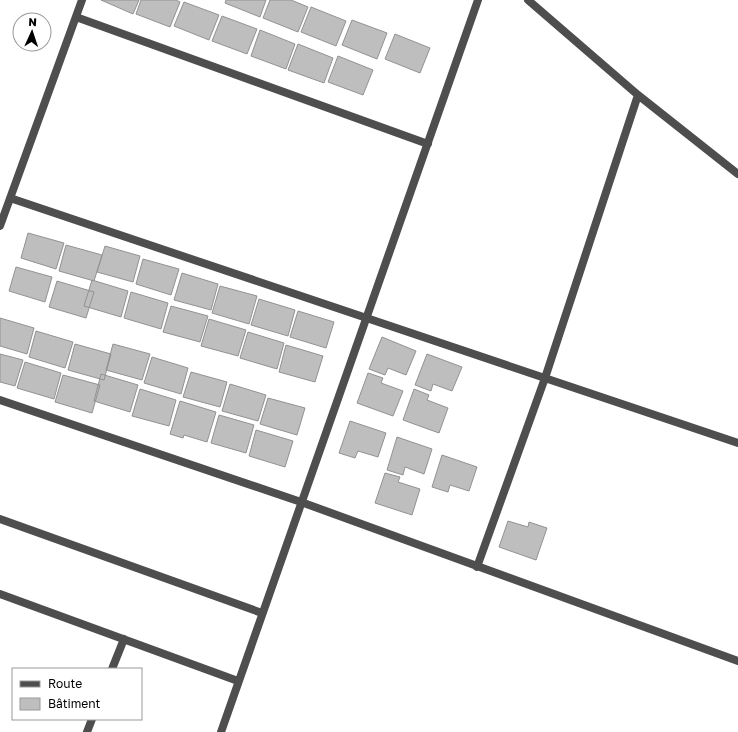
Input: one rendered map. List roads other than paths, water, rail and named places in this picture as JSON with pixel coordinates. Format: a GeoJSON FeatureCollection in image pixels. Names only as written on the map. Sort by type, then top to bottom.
{"type":"FeatureCollection","features":[{"type":"Feature","properties":{"kind":"street"},"geometry":{"type":"LineString","coordinates":[[0,226],[82,0]]}},
{"type":"Feature","properties":{"kind":"street"},"geometry":{"type":"LineString","coordinates":[[221,732],[478,0]]}},
{"type":"Feature","properties":{"kind":"street"},"geometry":{"type":"LineString","coordinates":[[528,0],[638,95],[738,174]]}},
{"type":"Feature","properties":{"kind":"street"},"geometry":{"type":"LineString","coordinates":[[76,17],[428,144]]}},
{"type":"Feature","properties":{"kind":"street"},"geometry":{"type":"LineString","coordinates":[[477,566],[545,378],[638,95]]}},
{"type":"Feature","properties":{"kind":"street"},"geometry":{"type":"LineString","coordinates":[[10,198],[738,443]]}},
{"type":"Feature","properties":{"kind":"street"},"geometry":{"type":"LineString","coordinates":[[0,400],[301,502],[738,661]]}},
{"type":"Feature","properties":{"kind":"street"},"geometry":{"type":"LineString","coordinates":[[0,519],[262,613]]}},
{"type":"Feature","properties":{"kind":"street"},"geometry":{"type":"LineString","coordinates":[[0,594],[238,681]]}},
{"type":"Feature","properties":{"kind":"street"},"geometry":{"type":"LineString","coordinates":[[112,668],[124,639]]}},
{"type":"Feature","properties":{"kind":"street"},"geometry":{"type":"LineString","coordinates":[[87,732],[92,720]]}}]}
